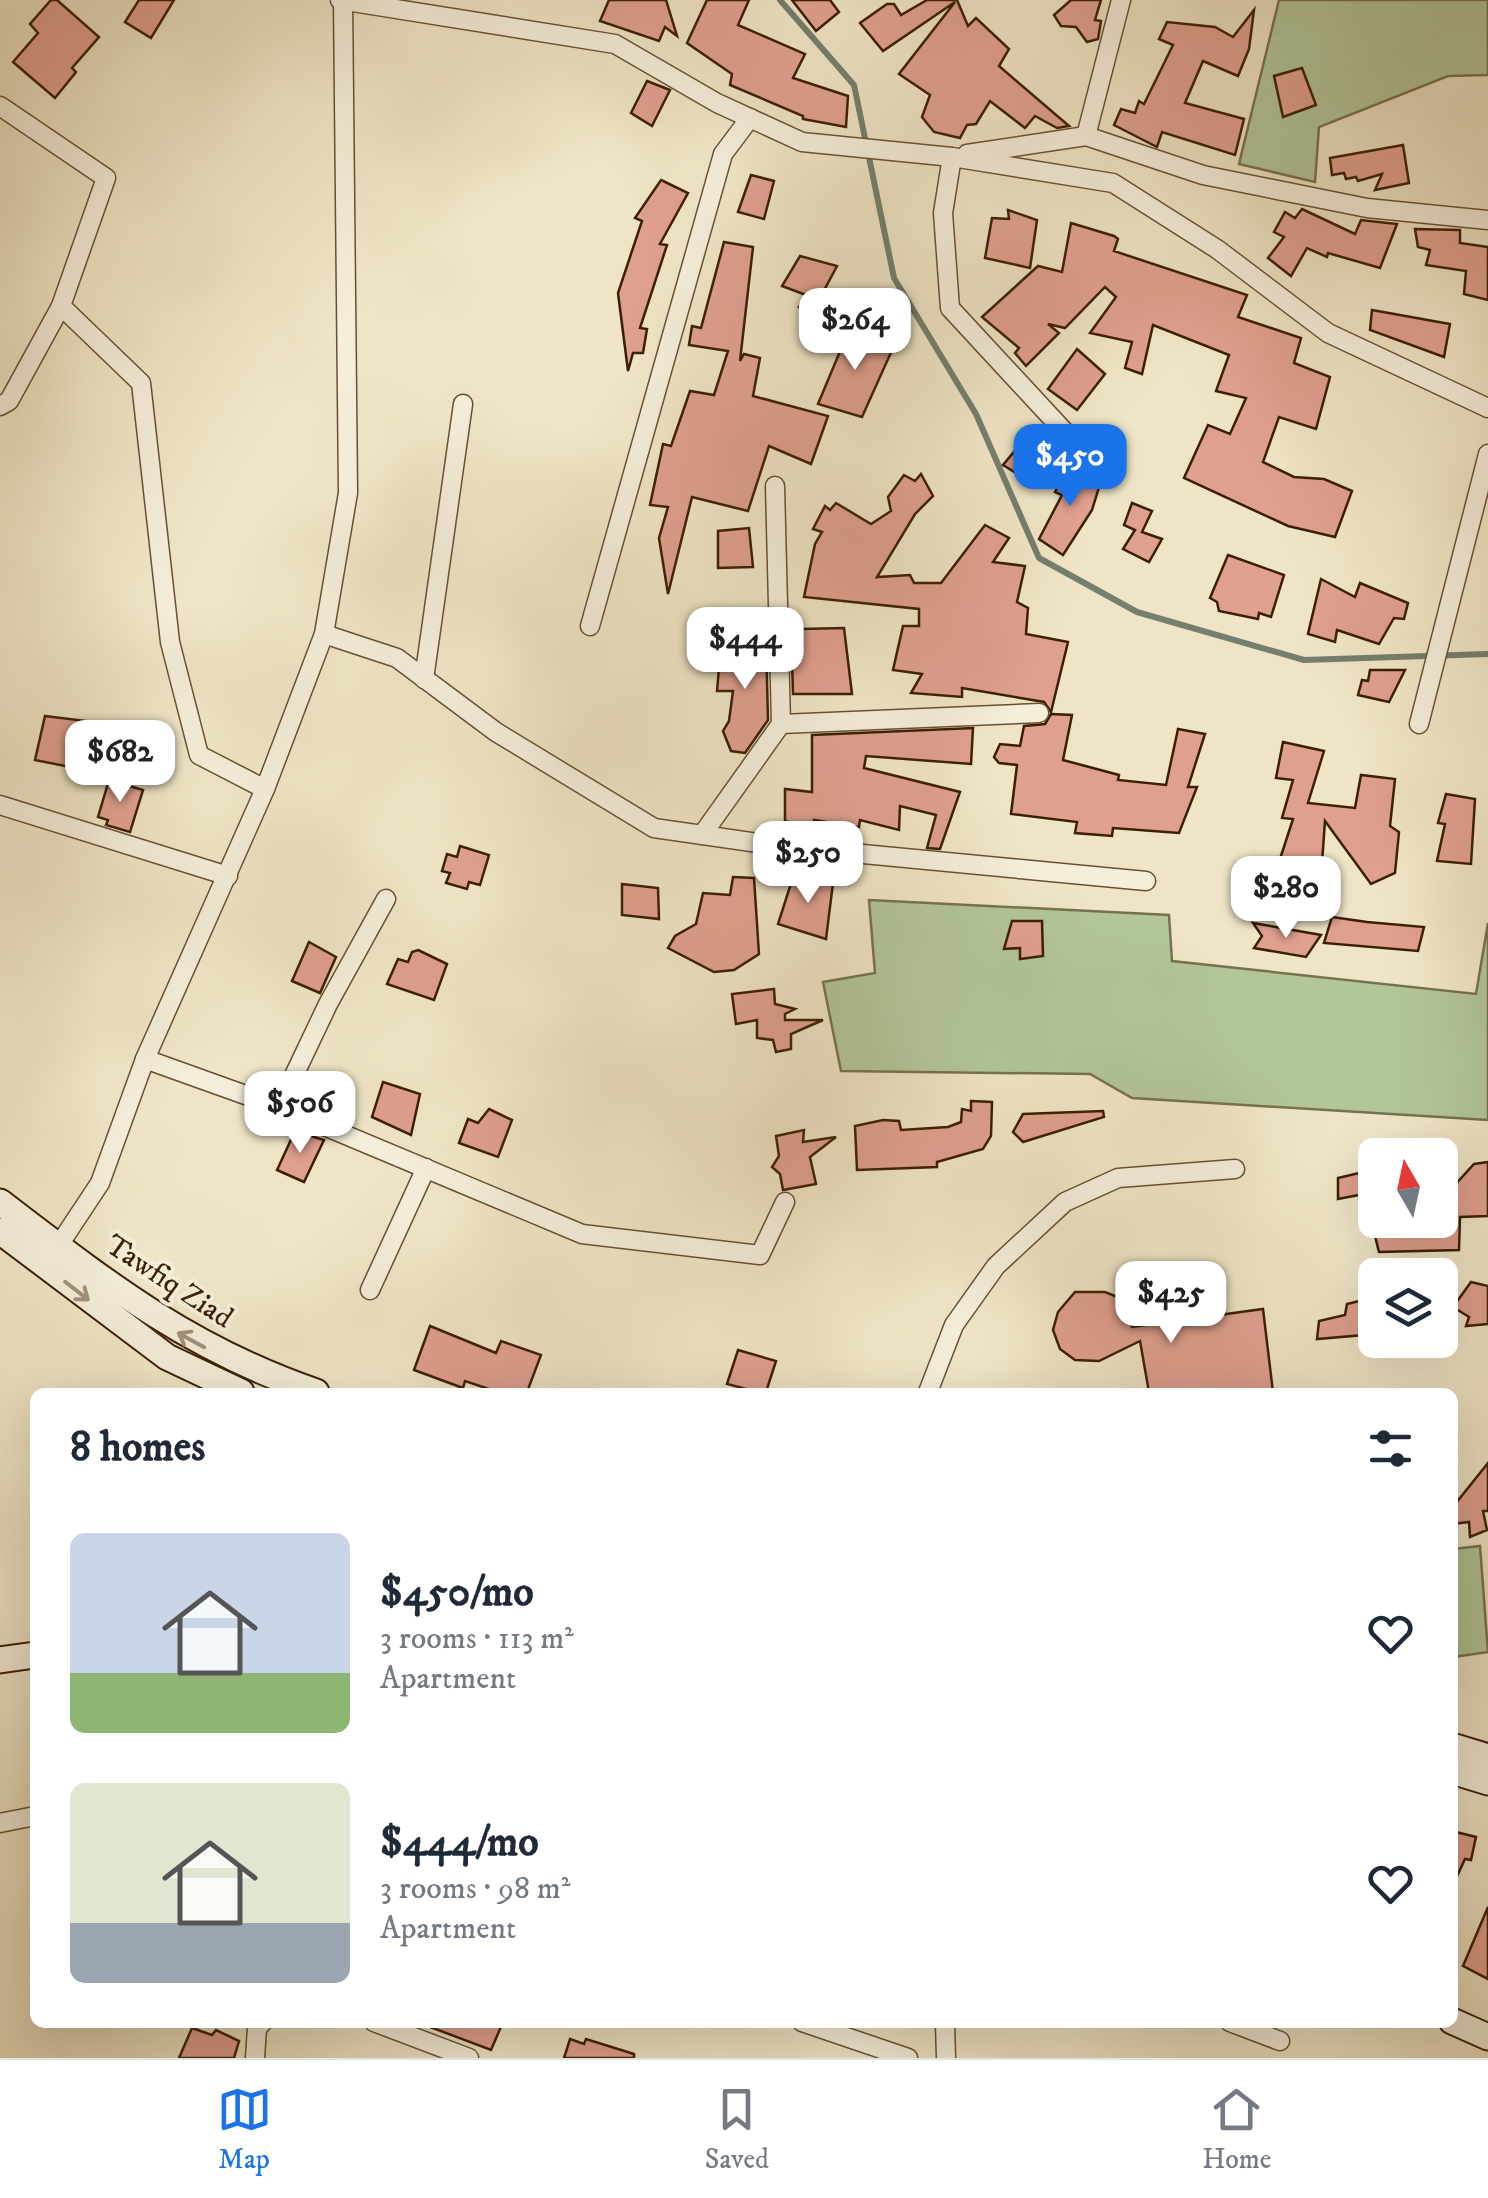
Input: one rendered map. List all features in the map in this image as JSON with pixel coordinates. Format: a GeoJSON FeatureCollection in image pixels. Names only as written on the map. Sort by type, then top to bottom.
{"type":"FeatureCollection","features":[{"type":"Feature","properties":{"kind":"main road","name":"Tawfiq Ziad"},"geometry":{"type":"LineString","coordinates":[[0,1202],[52,1256],[167,1357],[233,1388]]}},
{"type":"Feature","properties":{"kind":"main road","name":"Tawfiq Ziad"},"geometry":{"type":"LineString","coordinates":[[0,1231],[52,1256],[232,1362],[302,1388]]}},
{"type":"Feature","properties":{"kind":"main road"},"geometry":{"type":"LineString","coordinates":[[0,1660],[30,1656]]}},
{"type":"Feature","properties":{"kind":"main road"},"geometry":{"type":"LineString","coordinates":[[1458,1748],[1488,1757]]}},
{"type":"Feature","properties":{"kind":"main road"},"geometry":{"type":"LineString","coordinates":[[1458,1773],[1488,1782]]}},
{"type":"Feature","properties":{"kind":"main road"},"geometry":{"type":"LineString","coordinates":[[1458,2024],[1488,2037]]}},
{"type":"Feature","properties":{"kind":"street"},"geometry":{"type":"LineString","coordinates":[[52,1256],[100,1184],[145,1059],[265,789],[324,634],[348,494],[342,0],[615,44],[802,142],[952,157],[1113,183],[1218,249],[1328,333],[1488,408]]}},
{"type":"Feature","properties":{"kind":"street"},"geometry":{"type":"LineString","coordinates":[[1086,136],[1122,0]]}},
{"type":"Feature","properties":{"kind":"street"},"geometry":{"type":"LineString","coordinates":[[0,106],[106,178],[60,306],[9,401],[0,406]]}},
{"type":"Feature","properties":{"kind":"street"},"geometry":{"type":"LineString","coordinates":[[590,626],[723,154],[750,118]]}},
{"type":"Feature","properties":{"kind":"street"},"geometry":{"type":"LineString","coordinates":[[952,157],[1086,136],[1203,175],[1367,208],[1488,220]]}},
{"type":"Feature","properties":{"kind":"street"},"geometry":{"type":"LineString","coordinates":[[952,157],[943,213],[950,308],[1075,444]]}},
{"type":"Feature","properties":{"kind":"street"},"geometry":{"type":"LineString","coordinates":[[60,306],[141,383],[170,642],[199,754],[265,789]]}},
{"type":"Feature","properties":{"kind":"street"},"geometry":{"type":"LineString","coordinates":[[424,679],[464,404]]}},
{"type":"Feature","properties":{"kind":"street"},"geometry":{"type":"LineString","coordinates":[[1419,724],[1488,454]]}},
{"type":"Feature","properties":{"kind":"street"},"geometry":{"type":"LineString","coordinates":[[702,835],[781,724],[775,486]]}},
{"type":"Feature","properties":{"kind":"street"},"geometry":{"type":"LineString","coordinates":[[324,634],[397,658],[496,732],[654,828],[1146,880]]}},
{"type":"Feature","properties":{"kind":"street"},"geometry":{"type":"LineString","coordinates":[[781,724],[1039,713]]}},
{"type":"Feature","properties":{"kind":"street"},"geometry":{"type":"LineString","coordinates":[[0,806],[228,876]]}},
{"type":"Feature","properties":{"kind":"street"},"geometry":{"type":"LineString","coordinates":[[279,1106],[328,1004],[386,899]]}},
{"type":"Feature","properties":{"kind":"street"},"geometry":{"type":"LineString","coordinates":[[145,1059],[279,1106],[582,1234],[760,1255],[785,1202]]}},
{"type":"Feature","properties":{"kind":"street"},"geometry":{"type":"LineString","coordinates":[[370,1290],[426,1168]]}},
{"type":"Feature","properties":{"kind":"street"},"geometry":{"type":"LineString","coordinates":[[930,1388],[954,1325],[996,1266],[1065,1202],[1118,1178],[1235,1169]]}},
{"type":"Feature","properties":{"kind":"street"},"geometry":{"type":"LineString","coordinates":[[0,1824],[30,1817]]}},
{"type":"Feature","properties":{"kind":"street"},"geometry":{"type":"LineString","coordinates":[[255,2058],[257,2028]]}},
{"type":"Feature","properties":{"kind":"street"},"geometry":{"type":"LineString","coordinates":[[390,2028],[469,2058]]}},
{"type":"Feature","properties":{"kind":"street"},"geometry":{"type":"LineString","coordinates":[[820,2028],[908,2058]]}},
{"type":"Feature","properties":{"kind":"street"},"geometry":{"type":"LineString","coordinates":[[945,2028],[946,2058]]}},
{"type":"Feature","properties":{"kind":"street"},"geometry":{"type":"LineString","coordinates":[[1246,2028],[1280,2041]]}},
{"type":"Feature","properties":{"kind":"green space"},"geometry":{"type":"Polygon","coordinates":[[[1279,0],[1488,0],[1488,75],[1448,76],[1319,127],[1315,182],[1239,164],[1279,0]]]}},
{"type":"Feature","properties":{"kind":"green space"},"geometry":{"type":"Polygon","coordinates":[[[869,900],[1169,915],[1172,961],[1476,994],[1488,923],[1488,1120],[1132,1098],[1090,1074],[841,1071],[823,982],[875,973],[869,900]]]}},
{"type":"Feature","properties":{"kind":"green space"},"geometry":{"type":"Polygon","coordinates":[[[1480,1546],[1488,1652],[1458,1656],[1458,1548],[1480,1546]]]}},
{"type":"Feature","properties":{"kind":"building"},"geometry":{"type":"Polygon","coordinates":[[[51,0],[57,0],[99,37],[72,68],[76,72],[55,98],[13,62],[38,33],[30,24],[51,0]]]}},
{"type":"Feature","properties":{"kind":"building"},"geometry":{"type":"Polygon","coordinates":[[[139,0],[174,0],[151,38],[125,22],[139,0]]]}},
{"type":"Feature","properties":{"kind":"building"},"geometry":{"type":"Polygon","coordinates":[[[609,0],[666,0],[677,36],[665,27],[659,41],[600,21],[609,0]]]}},
{"type":"Feature","properties":{"kind":"building"},"geometry":{"type":"Polygon","coordinates":[[[707,0],[749,0],[738,25],[805,54],[793,78],[848,96],[846,127],[803,119],[730,85],[732,74],[687,43],[707,0]]]}},
{"type":"Feature","properties":{"kind":"building"},"geometry":{"type":"Polygon","coordinates":[[[792,0],[830,0],[839,12],[816,31],[792,0]]]}},
{"type":"Feature","properties":{"kind":"building"},"geometry":{"type":"Polygon","coordinates":[[[927,0],[957,0],[968,26],[976,18],[1009,49],[999,66],[1069,126],[1057,128],[1035,116],[1025,128],[990,101],[976,124],[967,125],[960,138],[934,132],[922,117],[930,95],[899,74],[955,2],[883,51],[860,23],[887,4],[894,4],[901,15],[927,0]]]}},
{"type":"Feature","properties":{"kind":"building"},"geometry":{"type":"Polygon","coordinates":[[[1071,0],[1101,0],[1095,20],[1101,21],[1098,39],[1087,42],[1076,27],[1061,26],[1054,15],[1071,0]]]}},
{"type":"Feature","properties":{"kind":"building"},"geometry":{"type":"Polygon","coordinates":[[[1254,10],[1249,49],[1238,76],[1203,61],[1185,103],[1244,119],[1235,155],[1162,132],[1157,147],[1114,125],[1121,109],[1135,113],[1139,101],[1144,104],[1173,45],[1159,39],[1167,22],[1215,27],[1233,37],[1254,10]]]}},
{"type":"Feature","properties":{"kind":"building"},"geometry":{"type":"Polygon","coordinates":[[[1302,68],[1316,105],[1283,117],[1274,76],[1302,68]]]}},
{"type":"Feature","properties":{"kind":"building"},"geometry":{"type":"Polygon","coordinates":[[[647,81],[670,90],[652,126],[631,113],[647,81]]]}},
{"type":"Feature","properties":{"kind":"building"},"geometry":{"type":"Polygon","coordinates":[[[1403,145],[1409,183],[1375,190],[1382,174],[1358,181],[1356,177],[1346,179],[1344,173],[1332,175],[1330,158],[1403,145]]]}},
{"type":"Feature","properties":{"kind":"building"},"geometry":{"type":"Polygon","coordinates":[[[751,175],[774,181],[764,219],[738,212],[751,175]]]}},
{"type":"Feature","properties":{"kind":"building"},"geometry":{"type":"Polygon","coordinates":[[[661,180],[688,193],[660,244],[667,245],[640,328],[647,329],[643,353],[633,353],[628,371],[618,293],[642,221],[635,218],[661,180]]]}},
{"type":"Feature","properties":{"kind":"building"},"geometry":{"type":"Polygon","coordinates":[[[1302,209],[1355,234],[1361,220],[1397,224],[1380,268],[1328,253],[1327,257],[1307,248],[1291,276],[1268,258],[1284,237],[1274,232],[1285,212],[1295,218],[1302,209]]]}},
{"type":"Feature","properties":{"kind":"building"},"geometry":{"type":"Polygon","coordinates":[[[1008,210],[1037,220],[1030,268],[985,258],[992,218],[1009,219],[1008,210]]]}},
{"type":"Feature","properties":{"kind":"building"},"geometry":{"type":"Polygon","coordinates":[[[1071,223],[1114,236],[1118,239],[1114,251],[1247,295],[1238,317],[1301,338],[1294,363],[1330,377],[1316,429],[1279,417],[1263,462],[1294,477],[1324,479],[1352,491],[1335,537],[1288,526],[1184,478],[1208,425],[1230,434],[1246,398],[1216,391],[1229,355],[1153,325],[1142,374],[1125,368],[1132,342],[1090,333],[1116,297],[1105,287],[1065,328],[1048,324],[1059,333],[1026,366],[1015,353],[1019,348],[982,317],[1038,266],[1062,272],[1071,223]]]}},
{"type":"Feature","properties":{"kind":"building"},"geometry":{"type":"Polygon","coordinates":[[[1415,229],[1460,230],[1460,243],[1488,247],[1488,300],[1464,294],[1466,271],[1426,265],[1430,250],[1418,247],[1415,229]]]}},
{"type":"Feature","properties":{"kind":"building"},"geometry":{"type":"Polygon","coordinates":[[[724,242],[753,247],[740,361],[744,354],[760,358],[753,396],[828,416],[811,464],[769,446],[748,511],[692,497],[668,594],[659,538],[668,507],[650,505],[663,444],[671,446],[690,391],[714,395],[728,351],[689,345],[692,326],[701,328],[724,242]]]}},
{"type":"Feature","properties":{"kind":"building"},"geometry":{"type":"Polygon","coordinates":[[[800,256],[837,266],[820,298],[864,317],[860,328],[799,307],[806,295],[782,286],[800,256]]]}},
{"type":"Feature","properties":{"kind":"building"},"geometry":{"type":"Polygon","coordinates":[[[1372,310],[1450,324],[1444,357],[1370,330],[1372,310]]]}},
{"type":"Feature","properties":{"kind":"building"},"geometry":{"type":"Polygon","coordinates":[[[841,327],[893,348],[862,417],[818,404],[841,349],[832,342],[841,327]]]}},
{"type":"Feature","properties":{"kind":"building"},"geometry":{"type":"Polygon","coordinates":[[[1077,349],[1105,374],[1077,410],[1048,389],[1077,349]]]}},
{"type":"Feature","properties":{"kind":"building"},"geometry":{"type":"Polygon","coordinates":[[[1023,441],[1033,450],[1021,476],[1003,465],[1023,441]]]}},
{"type":"Feature","properties":{"kind":"building"},"geometry":{"type":"Polygon","coordinates":[[[1069,464],[1091,473],[1090,480],[1100,484],[1092,510],[1063,555],[1039,539],[1062,495],[1055,492],[1069,464]]]}},
{"type":"Feature","properties":{"kind":"building"},"geometry":{"type":"Polygon","coordinates":[[[921,474],[933,496],[915,514],[877,577],[910,575],[914,583],[941,583],[985,525],[1009,538],[993,562],[1025,566],[1017,602],[1028,608],[1026,634],[1068,642],[1051,712],[1044,702],[962,688],[962,697],[911,693],[922,674],[893,670],[903,626],[919,626],[919,609],[804,597],[815,544],[822,532],[813,529],[825,506],[830,510],[836,503],[871,524],[891,511],[888,497],[904,475],[915,481],[921,474]]]}},
{"type":"Feature","properties":{"kind":"building"},"geometry":{"type":"Polygon","coordinates":[[[1132,503],[1152,511],[1142,532],[1162,539],[1149,562],[1123,549],[1135,530],[1124,525],[1132,503]]]}},
{"type":"Feature","properties":{"kind":"building"},"geometry":{"type":"Polygon","coordinates":[[[749,528],[753,567],[718,568],[718,531],[749,528]]]}},
{"type":"Feature","properties":{"kind":"building"},"geometry":{"type":"Polygon","coordinates":[[[1228,555],[1284,575],[1271,617],[1259,613],[1258,619],[1219,611],[1217,602],[1210,598],[1228,555]]]}},
{"type":"Feature","properties":{"kind":"building"},"geometry":{"type":"Polygon","coordinates":[[[1321,579],[1355,597],[1360,583],[1408,603],[1404,619],[1394,618],[1379,644],[1337,630],[1335,642],[1308,634],[1321,579]]]}},
{"type":"Feature","properties":{"kind":"building"},"geometry":{"type":"Polygon","coordinates":[[[844,628],[852,694],[793,694],[792,660],[799,659],[800,629],[844,628]]]}},
{"type":"Feature","properties":{"kind":"building"},"geometry":{"type":"Polygon","coordinates":[[[731,641],[766,642],[768,720],[745,753],[731,751],[723,731],[729,721],[733,691],[717,691],[720,657],[729,658],[731,641]]]}},
{"type":"Feature","properties":{"kind":"building"},"geometry":{"type":"Polygon","coordinates":[[[1370,670],[1405,670],[1389,702],[1358,695],[1370,670]]]}},
{"type":"Feature","properties":{"kind":"building"},"geometry":{"type":"Polygon","coordinates":[[[1051,714],[1072,715],[1063,760],[1119,775],[1118,780],[1166,785],[1178,729],[1205,734],[1188,787],[1197,787],[1179,833],[1113,828],[1112,836],[1075,833],[1077,822],[1011,814],[1017,765],[999,763],[994,757],[1000,744],[1020,746],[1024,726],[1045,724],[1051,714]]]}},
{"type":"Feature","properties":{"kind":"building"},"geometry":{"type":"Polygon","coordinates":[[[45,716],[102,723],[100,750],[70,767],[35,760],[45,716]]]}},
{"type":"Feature","properties":{"kind":"building"},"geometry":{"type":"Polygon","coordinates":[[[973,728],[971,764],[866,756],[864,768],[960,792],[940,849],[927,848],[936,815],[900,806],[899,830],[860,820],[859,827],[814,820],[813,829],[785,821],[785,789],[812,792],[812,735],[973,728]]]}},
{"type":"Feature","properties":{"kind":"building"},"geometry":{"type":"Polygon","coordinates":[[[1283,742],[1324,751],[1308,803],[1355,808],[1361,775],[1395,779],[1390,826],[1399,832],[1395,873],[1371,884],[1325,821],[1322,863],[1280,859],[1293,819],[1282,818],[1293,780],[1276,778],[1283,742]]]}},
{"type":"Feature","properties":{"kind":"building"},"geometry":{"type":"Polygon","coordinates":[[[109,780],[143,790],[130,832],[106,825],[108,820],[98,817],[109,780]]]}},
{"type":"Feature","properties":{"kind":"building"},"geometry":{"type":"Polygon","coordinates":[[[1446,794],[1475,799],[1471,864],[1437,861],[1445,824],[1438,823],[1446,794]]]}},
{"type":"Feature","properties":{"kind":"building"},"geometry":{"type":"Polygon","coordinates":[[[460,846],[489,855],[480,885],[469,882],[467,889],[446,883],[450,873],[442,871],[447,854],[457,857],[460,846]]]}},
{"type":"Feature","properties":{"kind":"building"},"geometry":{"type":"Polygon","coordinates":[[[794,874],[833,883],[826,939],[778,924],[794,874]]]}},
{"type":"Feature","properties":{"kind":"building"},"geometry":{"type":"Polygon","coordinates":[[[733,877],[754,878],[759,954],[734,970],[714,972],[668,948],[675,936],[696,924],[703,893],[730,895],[733,877]]]}},
{"type":"Feature","properties":{"kind":"building"},"geometry":{"type":"Polygon","coordinates":[[[622,884],[658,888],[659,919],[622,915],[622,884]]]}},
{"type":"Feature","properties":{"kind":"building"},"geometry":{"type":"Polygon","coordinates":[[[1332,917],[1424,927],[1418,951],[1324,943],[1332,917]]]}},
{"type":"Feature","properties":{"kind":"building"},"geometry":{"type":"Polygon","coordinates":[[[1012,921],[1042,921],[1043,956],[1020,959],[1020,948],[1004,949],[1012,921]]]}},
{"type":"Feature","properties":{"kind":"building"},"geometry":{"type":"Polygon","coordinates":[[[1253,923],[1321,935],[1306,957],[1254,948],[1262,936],[1253,923]]]}},
{"type":"Feature","properties":{"kind":"building"},"geometry":{"type":"Polygon","coordinates":[[[309,942],[336,957],[320,993],[292,981],[309,942]]]}},
{"type":"Feature","properties":{"kind":"building"},"geometry":{"type":"Polygon","coordinates":[[[418,950],[447,964],[434,1000],[387,984],[398,959],[408,962],[412,952],[418,950]]]}},
{"type":"Feature","properties":{"kind":"building"},"geometry":{"type":"Polygon","coordinates":[[[774,989],[775,1004],[795,1009],[785,1014],[785,1020],[823,1020],[791,1034],[791,1049],[776,1052],[773,1040],[757,1038],[757,1020],[736,1024],[732,994],[774,989]]]}},
{"type":"Feature","properties":{"kind":"building"},"geometry":{"type":"Polygon","coordinates":[[[383,1082],[420,1094],[411,1135],[372,1117],[383,1082]]]}},
{"type":"Feature","properties":{"kind":"building"},"geometry":{"type":"Polygon","coordinates":[[[971,1101],[992,1102],[991,1136],[983,1149],[937,1162],[937,1167],[857,1170],[855,1126],[883,1120],[899,1121],[901,1130],[948,1127],[961,1122],[962,1109],[971,1111],[971,1101]]]}},
{"type":"Feature","properties":{"kind":"building"},"geometry":{"type":"Polygon","coordinates":[[[489,1109],[512,1120],[498,1157],[459,1143],[468,1119],[478,1123],[489,1109]]]}},
{"type":"Feature","properties":{"kind":"building"},"geometry":{"type":"Polygon","coordinates":[[[1103,1111],[1104,1117],[1023,1142],[1013,1132],[1023,1114],[1103,1111]]]}},
{"type":"Feature","properties":{"kind":"building"},"geometry":{"type":"Polygon","coordinates":[[[804,1130],[803,1142],[836,1137],[810,1157],[816,1184],[783,1190],[780,1174],[772,1167],[779,1156],[776,1136],[804,1130]]]}},
{"type":"Feature","properties":{"kind":"building"},"geometry":{"type":"Polygon","coordinates":[[[295,1131],[324,1140],[304,1182],[277,1170],[295,1131]]]}},
{"type":"Feature","properties":{"kind":"building"},"geometry":{"type":"Polygon","coordinates":[[[1488,1162],[1488,1216],[1460,1217],[1459,1250],[1379,1252],[1376,1238],[1458,1238],[1458,1182],[1474,1164],[1488,1162]]]}},
{"type":"Feature","properties":{"kind":"building"},"geometry":{"type":"Polygon","coordinates":[[[1358,1173],[1358,1195],[1338,1199],[1338,1178],[1358,1173]]]}},
{"type":"Feature","properties":{"kind":"building"},"geometry":{"type":"Polygon","coordinates":[[[1471,1282],[1488,1286],[1488,1324],[1466,1326],[1469,1317],[1458,1310],[1458,1300],[1471,1282]]]}},
{"type":"Feature","properties":{"kind":"building"},"geometry":{"type":"Polygon","coordinates":[[[1075,1292],[1105,1292],[1120,1298],[1132,1327],[1263,1309],[1273,1388],[1148,1388],[1140,1341],[1099,1361],[1075,1360],[1060,1349],[1053,1330],[1058,1312],[1075,1292]]]}},
{"type":"Feature","properties":{"kind":"building"},"geometry":{"type":"Polygon","coordinates":[[[1358,1301],[1358,1335],[1317,1339],[1319,1321],[1345,1315],[1347,1304],[1358,1301]]]}},
{"type":"Feature","properties":{"kind":"building"},"geometry":{"type":"Polygon","coordinates":[[[430,1326],[496,1353],[501,1341],[541,1355],[529,1388],[486,1388],[465,1381],[463,1388],[414,1370],[430,1326]]]}},
{"type":"Feature","properties":{"kind":"building"},"geometry":{"type":"Polygon","coordinates":[[[738,1350],[776,1361],[767,1388],[727,1384],[738,1350]]]}},
{"type":"Feature","properties":{"kind":"building"},"geometry":{"type":"Polygon","coordinates":[[[1488,1463],[1488,1511],[1483,1511],[1487,1530],[1470,1537],[1469,1522],[1458,1523],[1458,1500],[1488,1463]]]}},
{"type":"Feature","properties":{"kind":"building"},"geometry":{"type":"Polygon","coordinates":[[[1458,1832],[1476,1837],[1471,1860],[1465,1859],[1458,1874],[1458,1832]]]}},
{"type":"Feature","properties":{"kind":"building"},"geometry":{"type":"Polygon","coordinates":[[[1488,1907],[1488,1979],[1463,1966],[1488,1907]]]}},
{"type":"Feature","properties":{"kind":"building"},"geometry":{"type":"Polygon","coordinates":[[[192,2028],[212,2035],[216,2030],[239,2041],[234,2058],[179,2058],[192,2028]]]}},
{"type":"Feature","properties":{"kind":"building"},"geometry":{"type":"Polygon","coordinates":[[[433,2028],[500,2028],[491,2050],[433,2028]]]}},
{"type":"Feature","properties":{"kind":"building"},"geometry":{"type":"Polygon","coordinates":[[[570,2039],[584,2044],[586,2039],[634,2054],[634,2058],[564,2058],[570,2039]]]}},
{"type":"Feature","properties":{"kind":"waterway"},"geometry":{"type":"LineString","coordinates":[[780,0],[854,85],[894,278],[976,414],[1039,558],[1137,612],[1304,660],[1488,654]]}}]}
